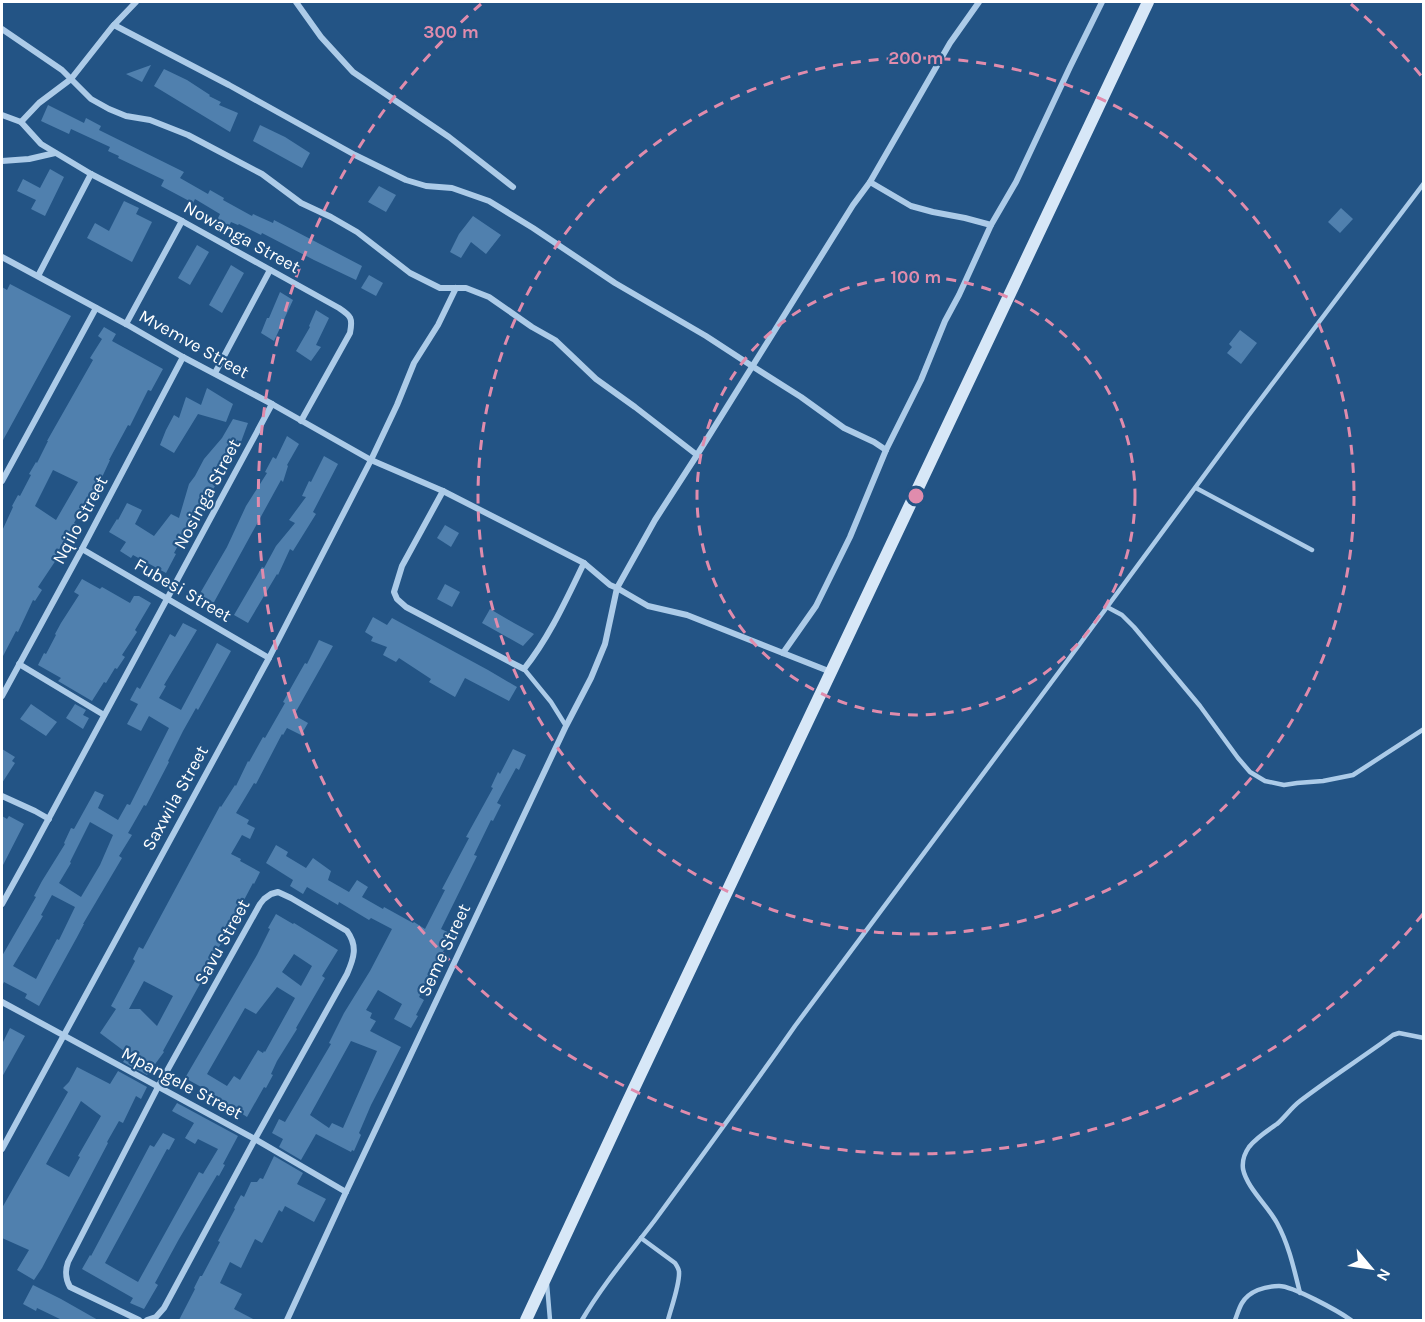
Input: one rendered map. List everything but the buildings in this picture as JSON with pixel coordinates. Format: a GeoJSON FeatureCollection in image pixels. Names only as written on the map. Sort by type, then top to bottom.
{"type":"FeatureCollection","features":[{"type":"Feature","properties":{"kind":"main road"},"geometry":{"type":"LineString","coordinates":[[526,1320],[1148,2]]}},
{"type":"Feature","properties":{"kind":"street"},"geometry":{"type":"LineString","coordinates":[[2,115],[21,122],[39,103],[71,79],[114,25],[136,2]]}},
{"type":"Feature","properties":{"kind":"street"},"geometry":{"type":"LineString","coordinates":[[296,2],[321,37],[353,72],[448,137],[513,187]]}},
{"type":"Feature","properties":{"kind":"street","name":"Seme Street"},"geometry":{"type":"LineString","coordinates":[[287,1320],[566,726],[591,678],[605,644],[617,588],[655,520],[853,205],[870,182],[950,43],[979,2]]}},
{"type":"Feature","properties":{"kind":"street"},"geometry":{"type":"LineString","coordinates":[[783,653],[816,606],[850,537],[886,450],[921,380],[945,321],[992,225],[1016,182],[1102,2]]}},
{"type":"Feature","properties":{"kind":"street"},"geometry":{"type":"LineString","coordinates":[[114,25],[355,155],[406,180],[426,186],[452,188],[489,201],[615,283],[706,336],[801,397],[844,428],[886,450]]}},
{"type":"Feature","properties":{"kind":"street"},"geometry":{"type":"LineString","coordinates":[[2,29],[62,70],[91,99],[109,109],[126,116],[150,120],[188,135],[262,174],[301,203],[332,217],[357,232],[411,273],[440,288],[466,288],[489,297],[555,340],[596,380],[697,455]]}},
{"type":"Feature","properties":{"kind":"street","name":"Nowanga Street"},"geometry":{"type":"LineString","coordinates":[[21,122],[40,144],[55,153],[339,308],[351,319],[350,333],[301,421]]}},
{"type":"Feature","properties":{"kind":"street"},"geometry":{"type":"LineString","coordinates":[[2,161],[29,159],[55,153]]}},
{"type":"Feature","properties":{"kind":"street"},"geometry":{"type":"LineString","coordinates":[[38,276],[91,174]]}},
{"type":"Feature","properties":{"kind":"street"},"geometry":{"type":"LineString","coordinates":[[870,182],[911,206],[992,225]]}},
{"type":"Feature","properties":{"kind":"street"},"geometry":{"type":"LineString","coordinates":[[126,324],[182,221]]}},
{"type":"Feature","properties":{"kind":"street","name":"Mvemve Street"},"geometry":{"type":"LineString","coordinates":[[3,260],[38,276],[371,460]]}},
{"type":"Feature","properties":{"kind":"street"},"geometry":{"type":"LineString","coordinates":[[215,373],[270,270]]}},
{"type":"Feature","properties":{"kind":"street","name":"Saxwila Street"},"geometry":{"type":"LineString","coordinates":[[2,1149],[269,658],[371,460],[414,363],[438,325],[456,288]]}},
{"type":"Feature","properties":{"kind":"street"},"geometry":{"type":"LineString","coordinates":[[2,481],[96,308]]}},
{"type":"Feature","properties":{"kind":"street","name":"Nqilo Street"},"geometry":{"type":"LineString","coordinates":[[2,696],[183,357]]}},
{"type":"Feature","properties":{"kind":"street","name":"Nosinga Street"},"geometry":{"type":"LineString","coordinates":[[2,904],[272,404]]}},
{"type":"Feature","properties":{"kind":"street"},"geometry":{"type":"LineString","coordinates":[[371,460],[443,491],[584,563],[610,585],[648,606],[687,615],[832,672]]}},
{"type":"Feature","properties":{"kind":"street"},"geometry":{"type":"LineString","coordinates":[[443,491],[402,566],[394,592],[397,599],[406,607],[524,669],[551,630],[584,563]]}},
{"type":"Feature","properties":{"kind":"street","name":"Fubesi Street"},"geometry":{"type":"LineString","coordinates":[[82,549],[269,658]]}},
{"type":"Feature","properties":{"kind":"street"},"geometry":{"type":"LineString","coordinates":[[19,663],[104,716]]}},
{"type":"Feature","properties":{"kind":"street"},"geometry":{"type":"LineString","coordinates":[[2,796],[49,819]]}},
{"type":"Feature","properties":{"kind":"street","name":"Savu Street"},"geometry":{"type":"LineString","coordinates":[[139,1320],[70,1287],[66,1270],[82,1232],[158,1087],[260,904],[271,894],[278,892],[347,931],[354,948],[354,960],[164,1308],[156,1317],[147,1320]]}},
{"type":"Feature","properties":{"kind":"street","name":"Mpangele Street"},"geometry":{"type":"LineString","coordinates":[[2,1002],[255,1139],[346,1192]]}},
{"type":"Feature","properties":{"kind":"lane"},"geometry":{"type":"LineString","coordinates":[[582,1320],[611,1276],[754,1085],[795,1026],[1424,183]]}},
{"type":"Feature","properties":{"kind":"lane"},"geometry":{"type":"LineString","coordinates":[[1196,489],[1312,550]]}},
{"type":"Feature","properties":{"kind":"lane"},"geometry":{"type":"LineString","coordinates":[[1107,607],[1122,615],[1134,627],[1200,706],[1238,758],[1250,772],[1265,782],[1284,785],[1323,782],[1353,775],[1424,729]]}},
{"type":"Feature","properties":{"kind":"lane"},"geometry":{"type":"LineString","coordinates":[[524,669],[551,702],[566,726]]}},
{"type":"Feature","properties":{"kind":"lane"},"geometry":{"type":"LineString","coordinates":[[1300,1293],[1281,1230],[1247,1179],[1243,1168],[1244,1155],[1249,1146],[1298,1102],[1394,1035],[1399,1033],[1424,1038]]}},
{"type":"Feature","properties":{"kind":"lane"},"geometry":{"type":"LineString","coordinates":[[640,1238],[675,1263],[678,1268],[677,1283],[668,1320]]}},
{"type":"Feature","properties":{"kind":"lane"},"geometry":{"type":"LineString","coordinates":[[546,1276],[550,1320]]}},
{"type":"Feature","properties":{"kind":"lane"},"geometry":{"type":"LineString","coordinates":[[1235,1320],[1241,1303],[1247,1296],[1259,1289],[1279,1286],[1300,1293],[1351,1320]]}}]}
